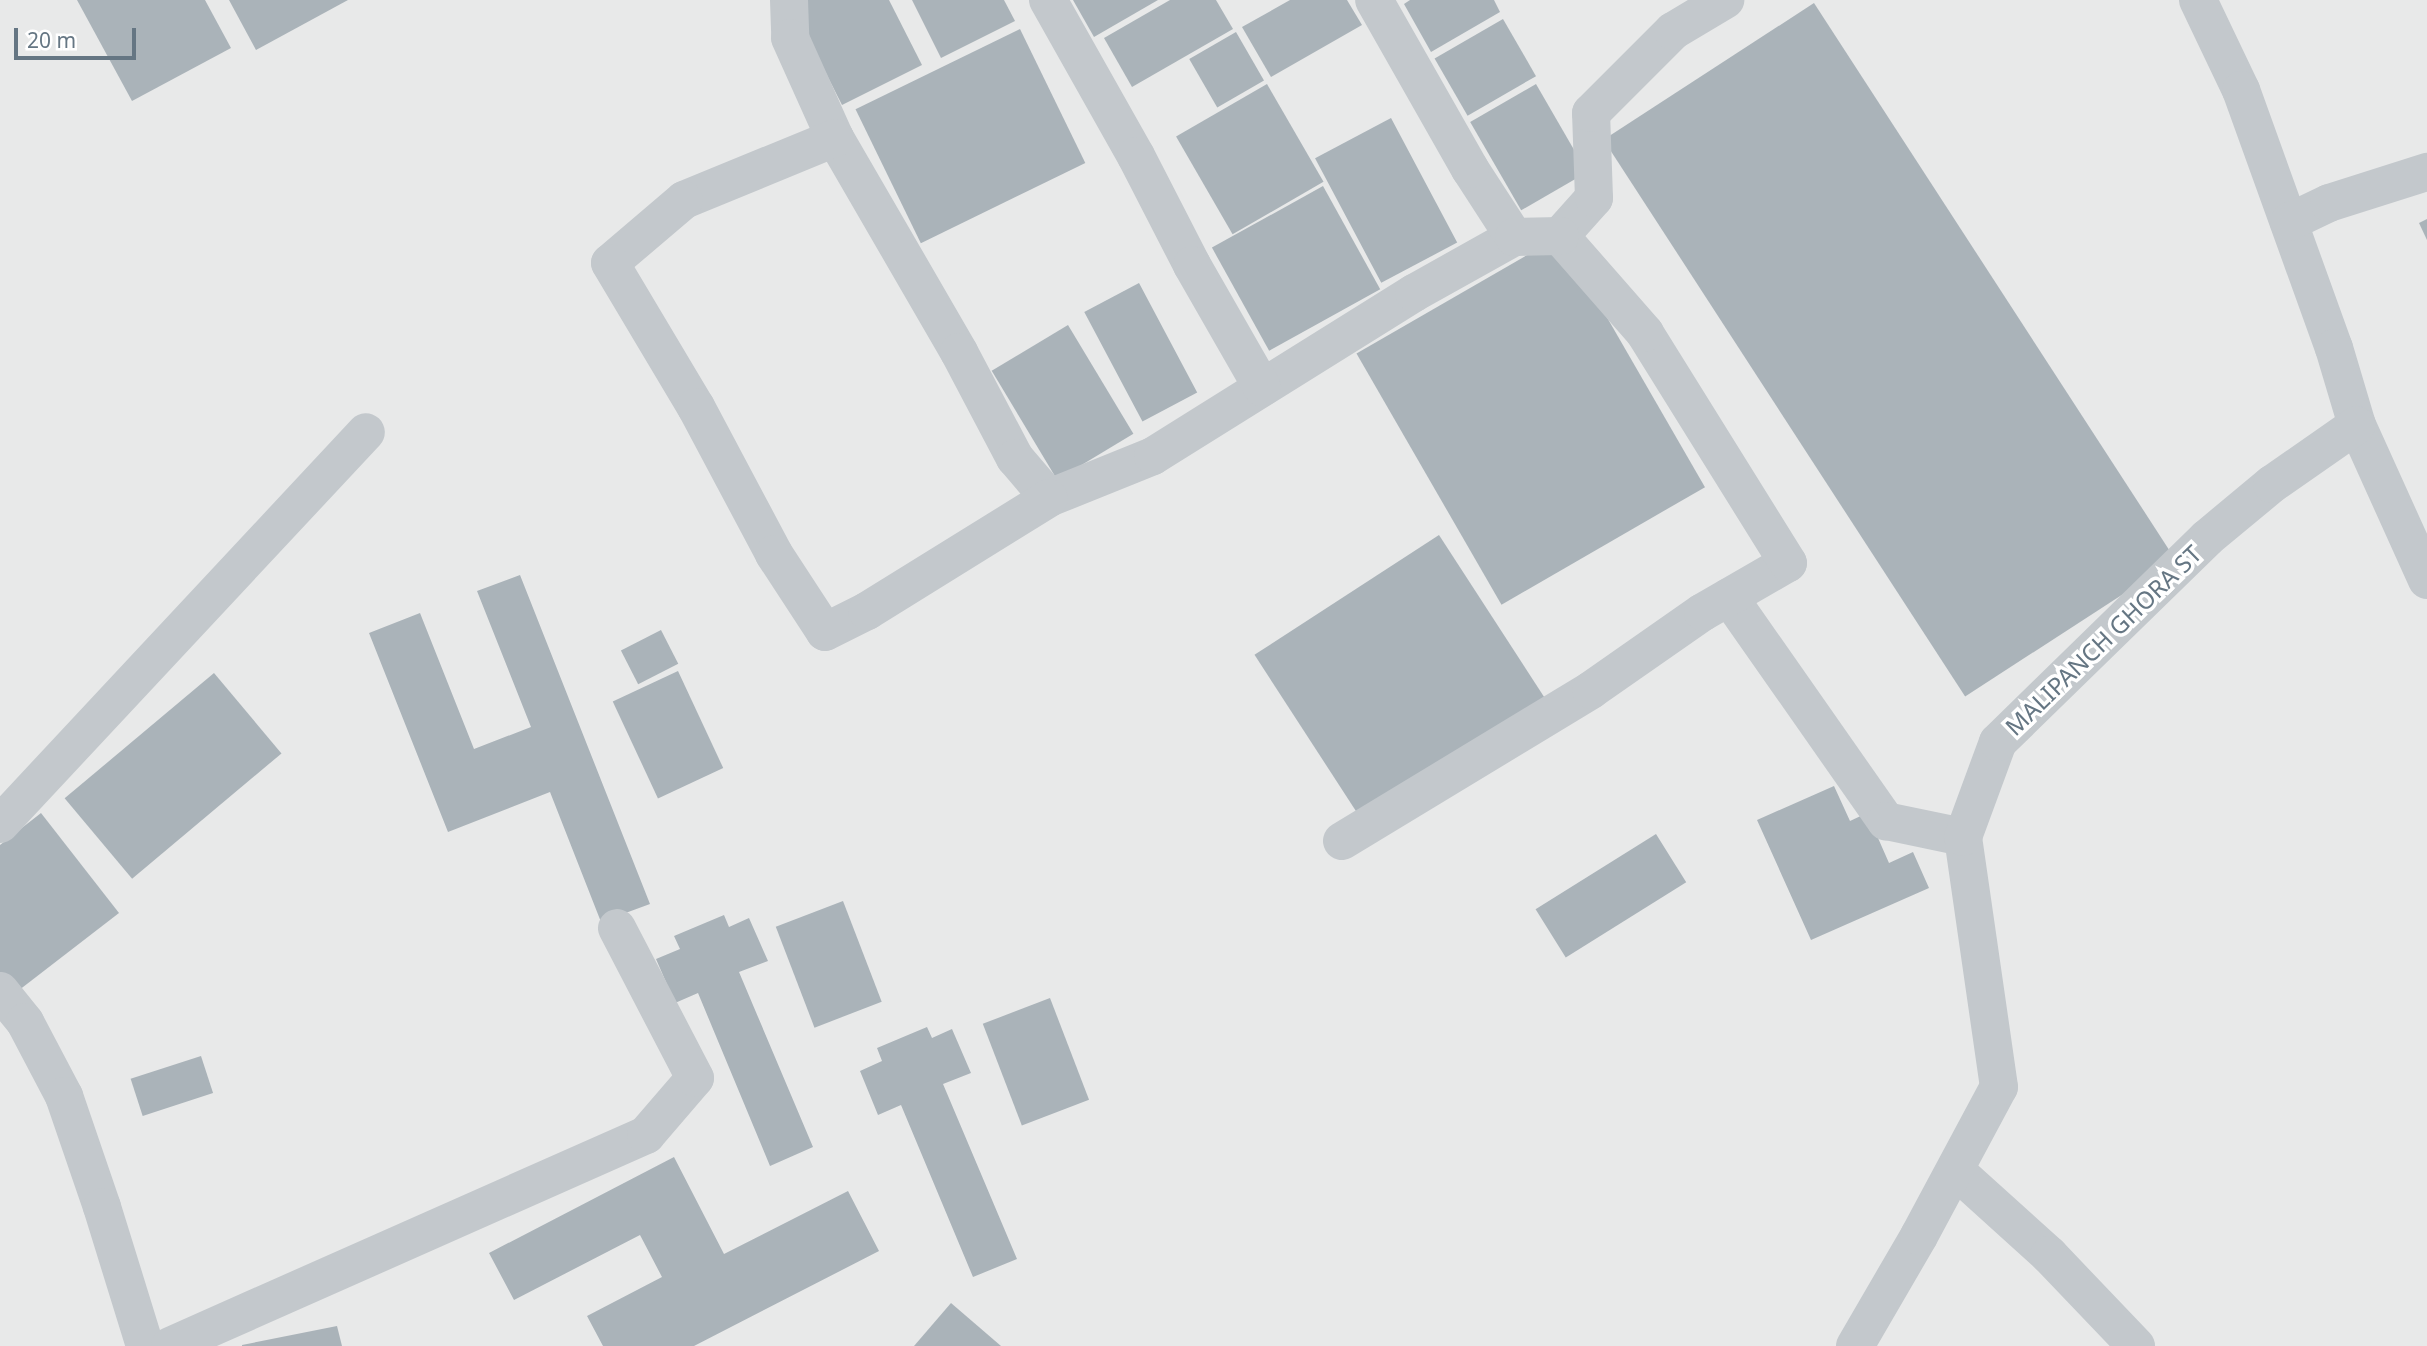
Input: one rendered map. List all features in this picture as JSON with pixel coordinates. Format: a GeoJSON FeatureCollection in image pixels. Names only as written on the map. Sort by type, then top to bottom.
{"type":"FeatureCollection","features":[{"type":"Feature","properties":{"kind":"street"},"geometry":{"type":"LineString","coordinates":[[789,0],[790,38],[835,138],[959,352],[1015,458],[1049,498]]}},
{"type":"Feature","properties":{"kind":"street"},"geometry":{"type":"LineString","coordinates":[[1048,0],[1136,156],[1192,265],[1262,387]]}},
{"type":"Feature","properties":{"kind":"street"},"geometry":{"type":"LineString","coordinates":[[1374,0],[1470,169],[1514,237]]}},
{"type":"Feature","properties":{"kind":"street"},"geometry":{"type":"LineString","coordinates":[[835,138],[684,200],[610,264],[696,407],[774,554],[825,632],[867,611],[1049,498],[1153,456],[1413,293],[1514,237],[1560,236],[1594,198],[1591,113],[1674,31],[1726,0]]}},
{"type":"Feature","properties":{"kind":"street"},"geometry":{"type":"LineString","coordinates":[[2198,0],[2241,90],[2334,348],[2357,425],[2427,580]]}},
{"type":"Feature","properties":{"kind":"street"},"geometry":{"type":"LineString","coordinates":[[2289,222],[2329,203],[2427,172]]}},
{"type":"Feature","properties":{"kind":"street"},"geometry":{"type":"LineString","coordinates":[[1342,841],[1591,690],[1730,597],[1788,563],[1645,333],[1560,236]]}},
{"type":"Feature","properties":{"kind":"street","name":"MALIPANCH GHORA ST"},"geometry":{"type":"LineString","coordinates":[[1855,1346],[1999,1087],[1963,837],[1998,742],[2207,538],[2272,484],[2357,425]]}},
{"type":"Feature","properties":{"kind":"street"},"geometry":{"type":"LineString","coordinates":[[0,824],[366,432]]}},
{"type":"Feature","properties":{"kind":"street"},"geometry":{"type":"LineString","coordinates":[[1730,597],[1886,821],[1963,837]]}},
{"type":"Feature","properties":{"kind":"street"},"geometry":{"type":"LineString","coordinates":[[170,1346],[646,1135],[695,1079],[617,928]]}},
{"type":"Feature","properties":{"kind":"street"},"geometry":{"type":"LineString","coordinates":[[0,991],[25,1022],[64,1096],[145,1346]]}},
{"type":"Feature","properties":{"kind":"street"},"geometry":{"type":"LineString","coordinates":[[1955,1170],[2049,1255],[2136,1346]]}},
{"type":"Feature","properties":{"kind":"shaded area"},"geometry":{"type":"Polygon","coordinates":[[[0,0],[2427,0],[2427,1346],[0,1346],[0,0]]]}},
{"type":"Feature","properties":{"kind":"building"},"geometry":{"type":"Polygon","coordinates":[[[77,0],[205,0],[231,48],[132,101],[77,0]]]}},
{"type":"Feature","properties":{"kind":"building"},"geometry":{"type":"Polygon","coordinates":[[[229,0],[348,0],[256,50],[229,0]]]}},
{"type":"Feature","properties":{"kind":"building"},"geometry":{"type":"Polygon","coordinates":[[[789,0],[889,0],[922,65],[842,105],[789,0]]]}},
{"type":"Feature","properties":{"kind":"building"},"geometry":{"type":"Polygon","coordinates":[[[912,0],[1004,0],[1015,21],[941,58],[912,0]]]}},
{"type":"Feature","properties":{"kind":"building"},"geometry":{"type":"Polygon","coordinates":[[[1073,0],[1158,0],[1094,37],[1073,0]]]}},
{"type":"Feature","properties":{"kind":"building"},"geometry":{"type":"Polygon","coordinates":[[[1170,0],[1216,0],[1233,29],[1132,87],[1104,38],[1170,0]]]}},
{"type":"Feature","properties":{"kind":"building"},"geometry":{"type":"Polygon","coordinates":[[[1290,0],[1347,0],[1362,25],[1271,77],[1242,27],[1290,0]]]}},
{"type":"Feature","properties":{"kind":"building"},"geometry":{"type":"Polygon","coordinates":[[[1410,0],[1494,0],[1500,12],[1431,52],[1404,4],[1410,0]]]}},
{"type":"Feature","properties":{"kind":"building"},"geometry":{"type":"Polygon","coordinates":[[[1814,3],[2176,560],[1965,697],[1603,140],[1814,3]]]}},
{"type":"Feature","properties":{"kind":"building"},"geometry":{"type":"Polygon","coordinates":[[[1503,19],[1536,76],[1468,116],[1435,58],[1503,19]]]}},
{"type":"Feature","properties":{"kind":"building"},"geometry":{"type":"Polygon","coordinates":[[[1020,29],[1085,163],[921,243],[856,109],[1020,29]]]}},
{"type":"Feature","properties":{"kind":"building"},"geometry":{"type":"Polygon","coordinates":[[[1236,32],[1264,80],[1217,107],[1189,59],[1236,32]]]}},
{"type":"Feature","properties":{"kind":"building"},"geometry":{"type":"Polygon","coordinates":[[[1267,84],[1324,182],[1233,234],[1176,136],[1267,84]]]}},
{"type":"Feature","properties":{"kind":"building"},"geometry":{"type":"Polygon","coordinates":[[[1536,84],[1587,172],[1521,210],[1470,122],[1536,84]]]}},
{"type":"Feature","properties":{"kind":"building"},"geometry":{"type":"Polygon","coordinates":[[[1391,118],[1457,242],[1381,283],[1315,158],[1391,118]]]}},
{"type":"Feature","properties":{"kind":"building"},"geometry":{"type":"Polygon","coordinates":[[[1323,186],[1380,289],[1269,351],[1212,248],[1323,186]]]}},
{"type":"Feature","properties":{"kind":"building"},"geometry":{"type":"Polygon","coordinates":[[[2427,219],[2427,240],[2419,223],[2427,219]]]}},
{"type":"Feature","properties":{"kind":"building"},"geometry":{"type":"Polygon","coordinates":[[[1560,236],[1705,487],[1501,605],[1356,354],[1560,236]]]}},
{"type":"Feature","properties":{"kind":"building"},"geometry":{"type":"Polygon","coordinates":[[[1139,283],[1197,392],[1142,422],[1084,312],[1139,283]]]}},
{"type":"Feature","properties":{"kind":"building"},"geometry":{"type":"Polygon","coordinates":[[[1068,325],[1133,434],[1057,480],[992,371],[1068,325]]]}},
{"type":"Feature","properties":{"kind":"building"},"geometry":{"type":"Polygon","coordinates":[[[1439,535],[1549,704],[1365,824],[1254,655],[1439,535]]]}},
{"type":"Feature","properties":{"kind":"building"},"geometry":{"type":"Polygon","coordinates":[[[520,575],[650,904],[601,922],[550,792],[448,832],[369,633],[420,613],[474,749],[531,727],[477,591],[520,575]]]}},
{"type":"Feature","properties":{"kind":"building"},"geometry":{"type":"Polygon","coordinates":[[[661,630],[678,664],[638,684],[621,650],[661,630]]]}},
{"type":"Feature","properties":{"kind":"building"},"geometry":{"type":"Polygon","coordinates":[[[678,671],[723,768],[658,798],[613,701],[678,671]]]}},
{"type":"Feature","properties":{"kind":"building"},"geometry":{"type":"Polygon","coordinates":[[[214,673],[281,753],[132,879],[65,798],[214,673]]]}},
{"type":"Feature","properties":{"kind":"building"},"geometry":{"type":"Polygon","coordinates":[[[1834,786],[1850,821],[1867,813],[1889,863],[1913,852],[1929,888],[1811,940],[1757,820],[1834,786]]]}},
{"type":"Feature","properties":{"kind":"building"},"geometry":{"type":"Polygon","coordinates":[[[41,813],[119,913],[14,994],[0,975],[0,845],[41,813]]]}},
{"type":"Feature","properties":{"kind":"building"},"geometry":{"type":"Polygon","coordinates":[[[1656,834],[1686,882],[1566,958],[1536,909],[1656,834]]]}},
{"type":"Feature","properties":{"kind":"building"},"geometry":{"type":"Polygon","coordinates":[[[843,901],[882,1002],[814,1028],[776,927],[843,901]]]}},
{"type":"Feature","properties":{"kind":"building"},"geometry":{"type":"Polygon","coordinates":[[[724,915],[729,927],[749,918],[768,961],[739,972],[813,1147],[770,1166],[698,993],[675,1003],[656,959],[680,949],[674,936],[724,915]]]}},
{"type":"Feature","properties":{"kind":"building"},"geometry":{"type":"Polygon","coordinates":[[[1050,998],[1089,1100],[1022,1126],[983,1024],[1050,998]]]}},
{"type":"Feature","properties":{"kind":"building"},"geometry":{"type":"Polygon","coordinates":[[[927,1027],[932,1038],[952,1029],[971,1073],[943,1084],[1017,1259],[973,1277],[901,1105],[878,1115],[860,1071],[882,1061],[877,1048],[927,1027]]]}},
{"type":"Feature","properties":{"kind":"building"},"geometry":{"type":"Polygon","coordinates":[[[201,1056],[213,1093],[143,1116],[131,1079],[201,1056]]]}},
{"type":"Feature","properties":{"kind":"building"},"geometry":{"type":"Polygon","coordinates":[[[674,1157],[724,1254],[848,1191],[879,1251],[694,1346],[603,1346],[587,1316],[662,1277],[640,1235],[514,1300],[489,1253],[674,1157]]]}},
{"type":"Feature","properties":{"kind":"building"},"geometry":{"type":"Polygon","coordinates":[[[951,1303],[1001,1346],[914,1346],[951,1303]]]}},
{"type":"Feature","properties":{"kind":"building"},"geometry":{"type":"Polygon","coordinates":[[[337,1326],[342,1346],[242,1346],[242,1345],[337,1326]]]}}]}
